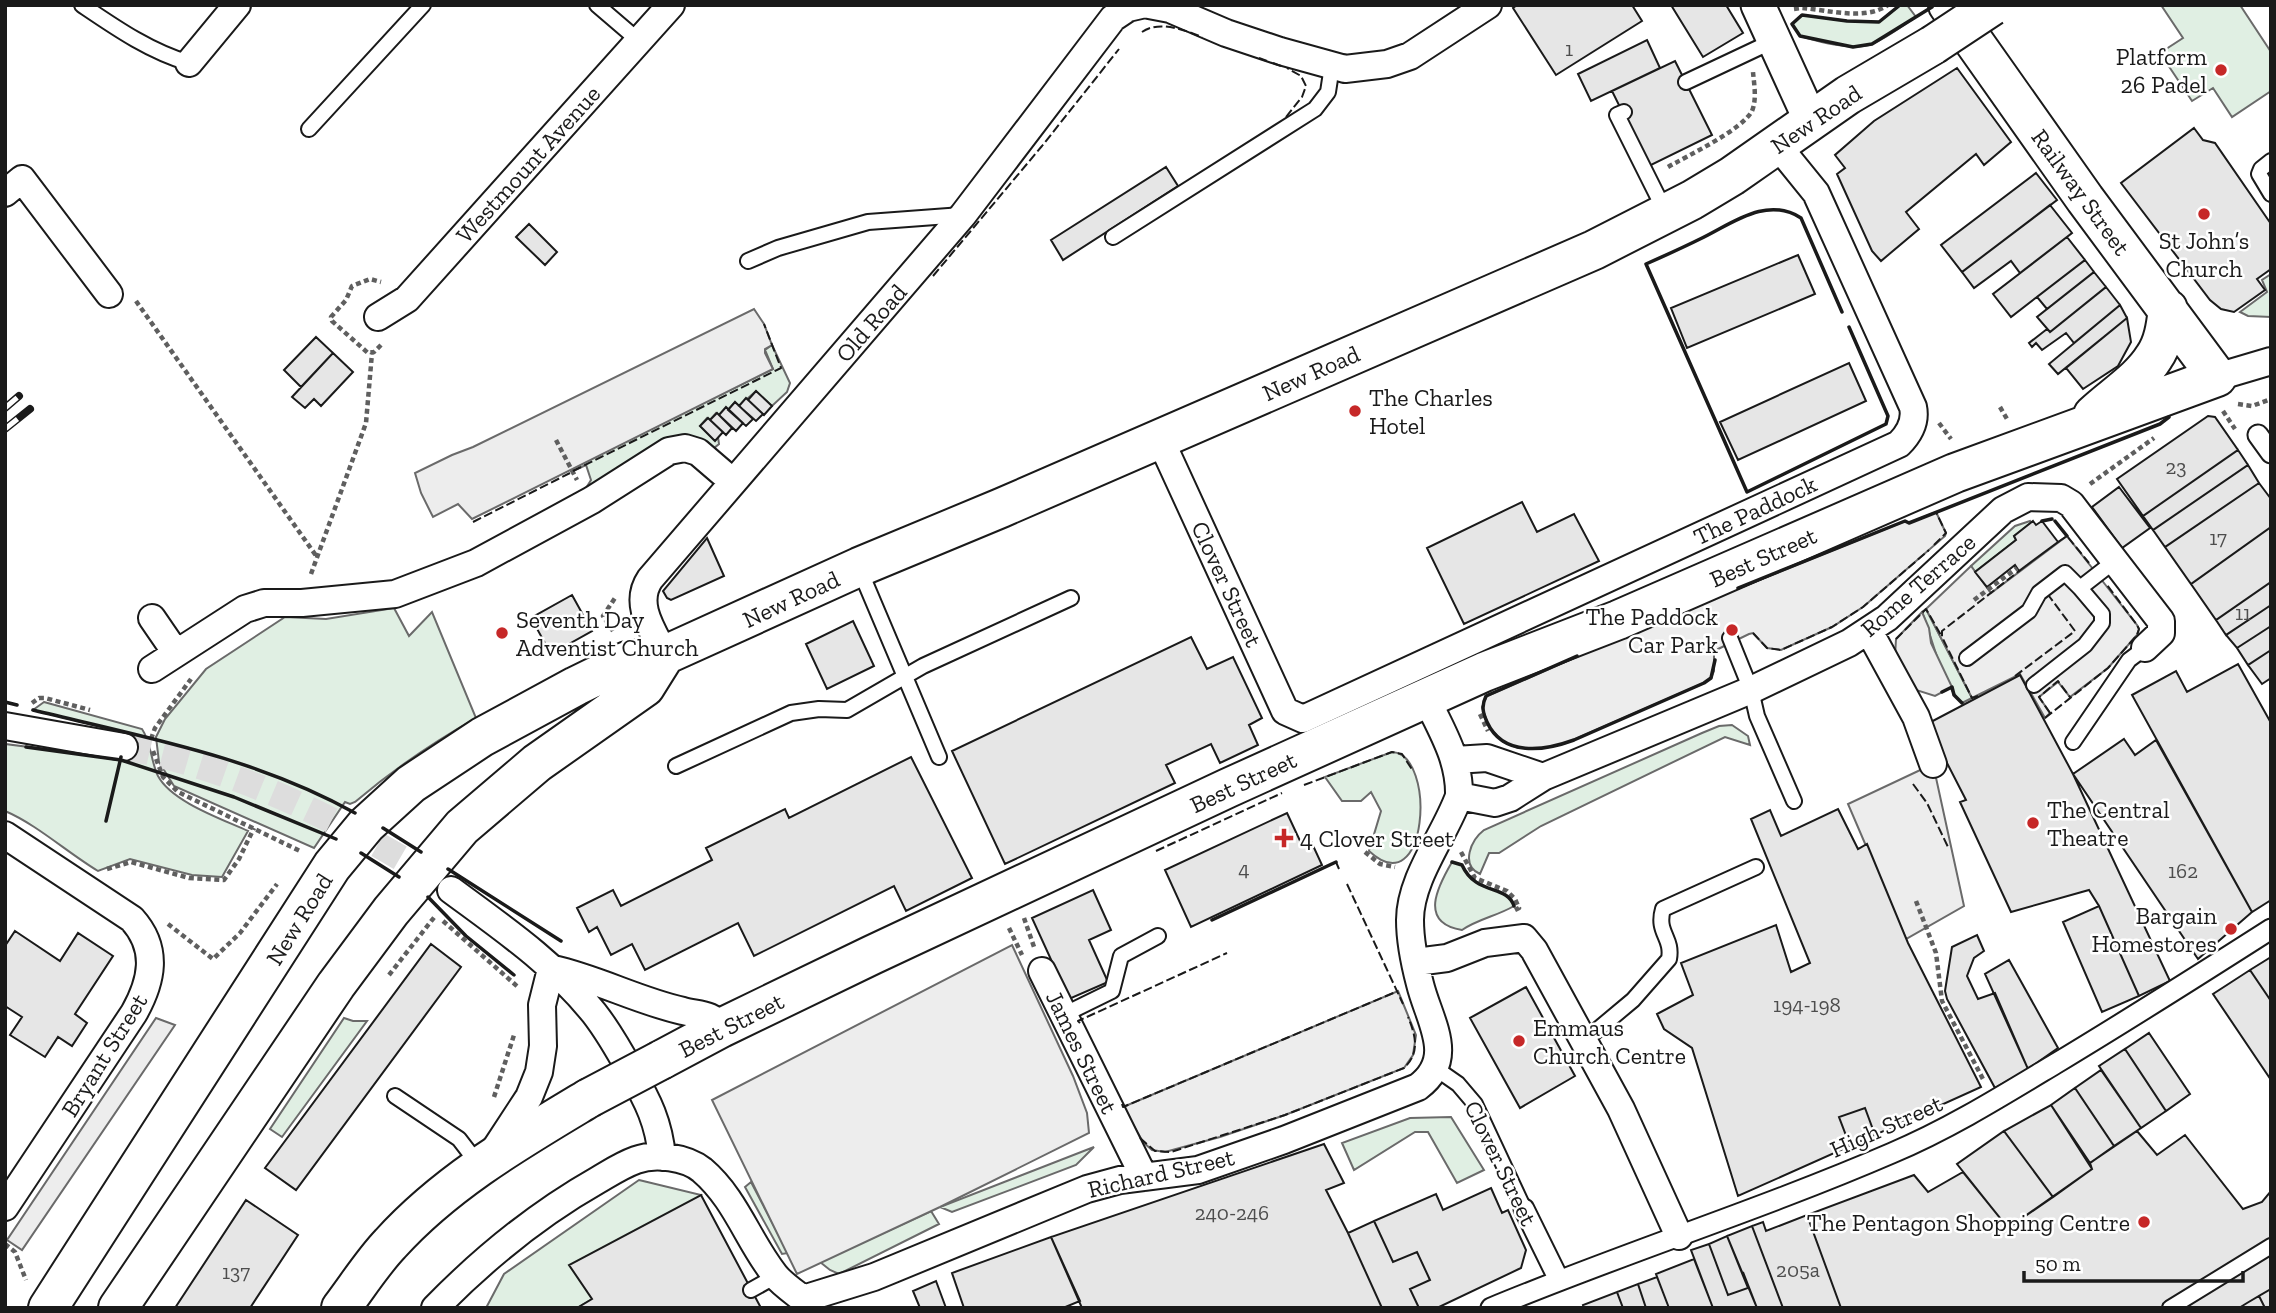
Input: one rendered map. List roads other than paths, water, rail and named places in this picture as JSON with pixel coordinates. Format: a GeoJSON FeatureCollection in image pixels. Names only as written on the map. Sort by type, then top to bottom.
{"type":"FeatureCollection","features":[{"type":"Feature","properties":{"kind":"main road","name":"Railway Street"},"geometry":{"type":"LineString","coordinates":[[1948,5],[2085,199],[2168,309],[2219,393]]}},
{"type":"Feature","properties":{"kind":"main road","name":"New Road"},"geometry":{"type":"LineString","coordinates":[[38,1296],[271,964],[324,878],[366,825],[411,784],[502,725],[627,661],[664,655],[1594,250],[1732,176],[1848,95],[1993,6]]}},
{"type":"Feature","properties":{"kind":"main road"},"geometry":{"type":"LineString","coordinates":[[2080,427],[2140,374],[2155,356],[2165,333],[2168,309]]}},
{"type":"Feature","properties":{"kind":"main road","name":"Best Street"},"geometry":{"type":"LineString","coordinates":[[341,1308],[390,1244],[485,1162],[589,1098],[722,1028],[1228,788],[1484,673],[1618,620],[1955,473],[2080,427],[2219,393]]}},
{"type":"Feature","properties":{"kind":"main road"},"geometry":{"type":"LineString","coordinates":[[118,1308],[335,985],[433,859],[462,827],[509,785],[575,734],[645,687],[664,655]]}},
{"type":"Feature","properties":{"kind":"street"},"geometry":{"type":"LineString","coordinates":[[189,63],[237,5]]}},
{"type":"Feature","properties":{"kind":"street","name":"Westmount Avenue"},"geometry":{"type":"LineString","coordinates":[[379,317],[407,299],[671,5]]}},
{"type":"Feature","properties":{"kind":"street","name":"Old Road"},"geometry":{"type":"LineString","coordinates":[[664,655],[646,617],[643,593],[660,567],[963,215],[1113,18],[1128,8],[1141,5]]}},
{"type":"Feature","properties":{"kind":"street"},"geometry":{"type":"LineString","coordinates":[[1149,5],[1178,12],[1226,33],[1349,69],[1394,62],[1421,50],[1480,11]]}},
{"type":"Feature","properties":{"kind":"street"},"geometry":{"type":"LineString","coordinates":[[1758,5],[1762,46],[1811,121]]}},
{"type":"Feature","properties":{"kind":"street","name":"The Paddock"},"geometry":{"type":"LineString","coordinates":[[1303,719],[1899,444],[1923,418],[1913,407],[1816,193],[1777,145]]}},
{"type":"Feature","properties":{"kind":"street"},"geometry":{"type":"LineString","coordinates":[[14,186],[92,271],[109,294]]}},
{"type":"Feature","properties":{"kind":"street"},"geometry":{"type":"LineString","coordinates":[[2219,393],[2271,361]]}},
{"type":"Feature","properties":{"kind":"street"},"geometry":{"type":"LineString","coordinates":[[2250,436],[2271,453]]}},
{"type":"Feature","properties":{"kind":"street","name":"Clover Street"},"geometry":{"type":"LineString","coordinates":[[1160,439],[1285,711],[1303,719]]}},
{"type":"Feature","properties":{"kind":"street"},"geometry":{"type":"LineString","coordinates":[[152,669],[253,606],[395,594],[476,563],[592,500],[662,453],[679,449],[698,452],[733,482]]}},
{"type":"Feature","properties":{"kind":"street","name":"Rome Terrace"},"geometry":{"type":"LineString","coordinates":[[1459,796],[1495,803],[1510,799],[1543,777],[1751,690],[1827,655],[1869,631],[1894,612],[2003,510],[2021,499],[2044,496],[2061,498],[2071,504],[2116,560]]}},
{"type":"Feature","properties":{"kind":"street"},"geometry":{"type":"LineString","coordinates":[[2116,560],[2161,621],[2161,633],[2145,648]]}},
{"type":"Feature","properties":{"kind":"street"},"geometry":{"type":"LineString","coordinates":[[152,618],[176,653]]}},
{"type":"Feature","properties":{"kind":"street"},"geometry":{"type":"LineString","coordinates":[[1869,631],[1916,717],[1933,764]]}},
{"type":"Feature","properties":{"kind":"street"},"geometry":{"type":"LineString","coordinates":[[1427,700],[1455,760],[1459,779],[1459,796],[1413,895],[1410,921],[1420,984],[1438,1047],[1435,1068]]}},
{"type":"Feature","properties":{"kind":"street"},"geometry":{"type":"LineString","coordinates":[[5,726],[124,747]]}},
{"type":"Feature","properties":{"kind":"street"},"geometry":{"type":"LineString","coordinates":[[1455,760],[1487,758],[1543,777]]}},
{"type":"Feature","properties":{"kind":"street","name":"Bryant Street"},"geometry":{"type":"LineString","coordinates":[[5,835],[122,912],[138,926],[151,955],[151,972],[147,987],[127,1024],[5,1207]]}},
{"type":"Feature","properties":{"kind":"street"},"geometry":{"type":"LineString","coordinates":[[451,890],[526,945],[595,1014],[619,1051],[657,1123],[662,1157]]}},
{"type":"Feature","properties":{"kind":"street","name":"High Street"},"geometry":{"type":"LineString","coordinates":[[1491,1308],[1892,1153],[1945,1128],[2158,1002],[2271,929]]}},
{"type":"Feature","properties":{"kind":"street"},"geometry":{"type":"LineString","coordinates":[[1416,962],[1447,958],[1485,943],[1524,938],[1534,950],[1621,1109],[1679,1236]]}},
{"type":"Feature","properties":{"kind":"street"},"geometry":{"type":"LineString","coordinates":[[551,969],[587,978],[651,1002],[713,1017],[722,1028]]}},
{"type":"Feature","properties":{"kind":"street"},"geometry":{"type":"LineString","coordinates":[[485,1162],[529,1097],[536,1081],[543,1046],[542,1005],[551,969]]}},
{"type":"Feature","properties":{"kind":"street","name":"James Street"},"geometry":{"type":"LineString","coordinates":[[1042,971],[1122,1134],[1114,1148],[1132,1178]]}},
{"type":"Feature","properties":{"kind":"street","name":"Richard Street"},"geometry":{"type":"LineString","coordinates":[[805,1304],[1087,1189],[1132,1178],[1198,1170],[1284,1140],[1412,1090],[1428,1080],[1435,1068]]}},
{"type":"Feature","properties":{"kind":"street"},"geometry":{"type":"LineString","coordinates":[[435,1308],[481,1265],[552,1208],[635,1160],[662,1157],[682,1160],[696,1166],[714,1182],[735,1208],[776,1276],[805,1304]]}},
{"type":"Feature","properties":{"kind":"street","name":"Clover Street"},"geometry":{"type":"LineString","coordinates":[[1524,1209],[1559,1280]]}},
{"type":"Feature","properties":{"kind":"lane"},"geometry":{"type":"LineString","coordinates":[[82,5],[133,39],[171,58],[189,63]]}},
{"type":"Feature","properties":{"kind":"lane"},"geometry":{"type":"LineString","coordinates":[[309,129],[423,5]]}},
{"type":"Feature","properties":{"kind":"lane"},"geometry":{"type":"LineString","coordinates":[[597,5],[639,41]]}},
{"type":"Feature","properties":{"kind":"lane"},"geometry":{"type":"LineString","coordinates":[[1686,82],[1762,46]]}},
{"type":"Feature","properties":{"kind":"lane"},"geometry":{"type":"LineString","coordinates":[[1113,237],[1315,109],[1328,92],[1332,66]]}},
{"type":"Feature","properties":{"kind":"lane"},"geometry":{"type":"LineString","coordinates":[[1624,112],[1617,115],[1666,213]]}},
{"type":"Feature","properties":{"kind":"lane"},"geometry":{"type":"LineString","coordinates":[[2271,161],[2259,174],[2271,194]]}},
{"type":"Feature","properties":{"kind":"lane"},"geometry":{"type":"LineString","coordinates":[[748,261],[778,248],[868,222],[963,215]]}},
{"type":"Feature","properties":{"kind":"lane"},"geometry":{"type":"LineString","coordinates":[[2080,588],[2116,560]]}},
{"type":"Feature","properties":{"kind":"lane"},"geometry":{"type":"LineString","coordinates":[[859,568],[939,757]]}},
{"type":"Feature","properties":{"kind":"lane"},"geometry":{"type":"LineString","coordinates":[[1967,658],[2029,611],[2039,593],[2065,573],[2102,614],[2102,623],[2085,645],[2034,685]]}},
{"type":"Feature","properties":{"kind":"lane"},"geometry":{"type":"LineString","coordinates":[[676,766],[791,713],[820,709],[847,710],[923,666],[1071,598]]}},
{"type":"Feature","properties":{"kind":"lane"},"geometry":{"type":"LineString","coordinates":[[1730,638],[1751,690],[1757,716],[1794,801]]}},
{"type":"Feature","properties":{"kind":"lane"},"geometry":{"type":"LineString","coordinates":[[2073,742],[2129,660],[2145,648]]}},
{"type":"Feature","properties":{"kind":"lane"},"geometry":{"type":"LineString","coordinates":[[1584,1041],[1633,1000],[1669,959],[1669,943],[1659,922],[1662,909],[1756,867]]}},
{"type":"Feature","properties":{"kind":"lane"},"geometry":{"type":"LineString","coordinates":[[1063,1015],[1112,991],[1121,956],[1158,936]]}},
{"type":"Feature","properties":{"kind":"lane","name":"Clover Street"},"geometry":{"type":"LineString","coordinates":[[1435,1068],[1458,1084],[1475,1104],[1524,1209]]}},
{"type":"Feature","properties":{"kind":"lane"},"geometry":{"type":"LineString","coordinates":[[395,1096],[459,1139],[485,1162]]}},
{"type":"Feature","properties":{"kind":"lane"},"geometry":{"type":"LineString","coordinates":[[2170,1308],[2271,1246]]}},
{"type":"Feature","properties":{"kind":"lane"},"geometry":{"type":"LineString","coordinates":[[751,1290],[776,1276]]}},
{"type":"Feature","properties":{"kind":"tunnel"},"geometry":{"type":"LineString","coordinates":[[124,747],[207,768],[286,799],[362,836],[436,879]]}},
{"type":"Feature","properties":{"kind":"railway"},"geometry":{"type":"LineString","coordinates":[[5,408],[19,396]]}},
{"type":"Feature","properties":{"kind":"railway"},"geometry":{"type":"LineString","coordinates":[[5,429],[30,409]]}},
{"type":"Feature","properties":{"kind":"place","name":"Platform 26 Padel"},"geometry":{"type":"Point","coordinates":[2221,70]}},
{"type":"Feature","properties":{"kind":"place","name":"St John’s Church"},"geometry":{"type":"Point","coordinates":[2204,214]}},
{"type":"Feature","properties":{"kind":"place","name":"The Charles Hotel"},"geometry":{"type":"Point","coordinates":[1355,411]}},
{"type":"Feature","properties":{"kind":"place","name":"The Paddock Car Park"},"geometry":{"type":"Point","coordinates":[1732,630]}},
{"type":"Feature","properties":{"kind":"place","name":"Seventh Day Adventist Church"},"geometry":{"type":"Point","coordinates":[502,633]}},
{"type":"Feature","properties":{"kind":"place","name":"The Central Theatre"},"geometry":{"type":"Point","coordinates":[2033,823]}},
{"type":"Feature","properties":{"kind":"place","name":"4 Clover Street"},"geometry":{"type":"Point","coordinates":[1284,838]}},
{"type":"Feature","properties":{"kind":"place","name":"Bargain Homestores"},"geometry":{"type":"Point","coordinates":[2231,929]}},
{"type":"Feature","properties":{"kind":"place","name":"Emmaus Church Centre"},"geometry":{"type":"Point","coordinates":[1519,1041]}},
{"type":"Feature","properties":{"kind":"place","name":"The Pentagon Shopping Centre"},"geometry":{"type":"Point","coordinates":[2144,1222]}}]}
